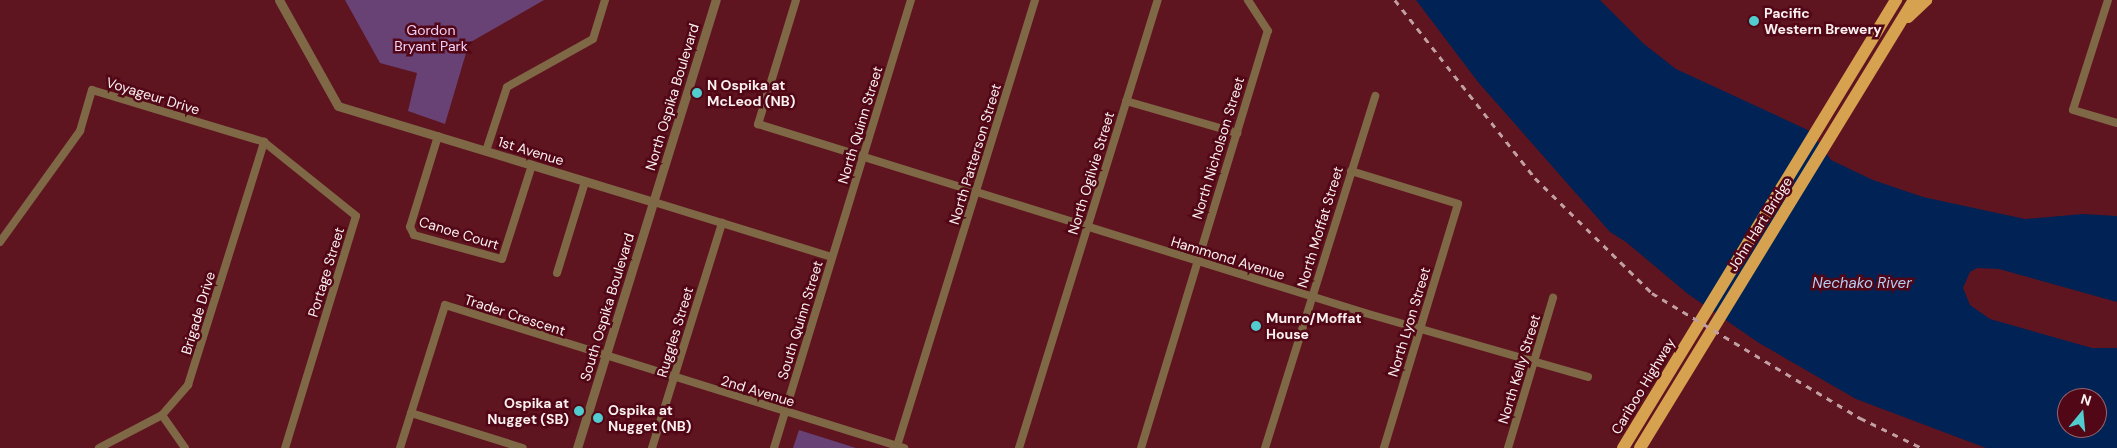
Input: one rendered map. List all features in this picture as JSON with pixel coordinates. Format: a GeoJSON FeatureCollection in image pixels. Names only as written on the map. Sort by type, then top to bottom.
{"type":"FeatureCollection","features":[{"type":"Feature","properties":{"kind":"highway"},"geometry":{"type":"LineString","coordinates":[[1861,56],[1886,0]]}},
{"type":"Feature","properties":{"kind":"highway"},"geometry":{"type":"LineString","coordinates":[[1861,56],[1896,0]]}},
{"type":"Feature","properties":{"kind":"highway","name":"John Hart Bridge"},"geometry":{"type":"LineString","coordinates":[[1640,448],[1914,0]]}},
{"type":"Feature","properties":{"kind":"highway"},"geometry":{"type":"LineString","coordinates":[[1899,25],[1926,0]]}},
{"type":"Feature","properties":{"kind":"highway","name":"John Hart Bridge"},"geometry":{"type":"LineString","coordinates":[[1688,340],[1861,56]]}},
{"type":"Feature","properties":{"kind":"highway","name":"Cariboo Highway"},"geometry":{"type":"LineString","coordinates":[[1623,448],[1688,340]]}},
{"type":"Feature","properties":{"kind":"street","name":"1st Avenue"},"geometry":{"type":"LineString","coordinates":[[279,0],[338,106],[832,257]]}},
{"type":"Feature","properties":{"kind":"street"},"geometry":{"type":"LineString","coordinates":[[486,151],[507,87],[593,39],[605,0]]}},
{"type":"Feature","properties":{"kind":"street","name":"North Ospika Boulevard"},"geometry":{"type":"LineString","coordinates":[[654,202],[716,0]]}},
{"type":"Feature","properties":{"kind":"street","name":"Hammond Avenue"},"geometry":{"type":"LineString","coordinates":[[796,0],[758,124],[976,194],[1420,330],[1533,364],[1588,377]]}},
{"type":"Feature","properties":{"kind":"street","name":"North Quinn Street"},"geometry":{"type":"LineString","coordinates":[[832,257],[911,0]]}},
{"type":"Feature","properties":{"kind":"street","name":"North Patterson Street"},"geometry":{"type":"LineString","coordinates":[[901,447],[938,316],[1036,0]]}},
{"type":"Feature","properties":{"kind":"street","name":"North Ogilvie Street"},"geometry":{"type":"LineString","coordinates":[[1019,448],[1158,0]]}},
{"type":"Feature","properties":{"kind":"street","name":"North Nicholson Street"},"geometry":{"type":"LineString","coordinates":[[1141,448],[1196,261],[1268,31],[1248,0]]}},
{"type":"Feature","properties":{"kind":"street"},"geometry":{"type":"LineString","coordinates":[[2108,0],[2073,110],[2117,123]]}},
{"type":"Feature","properties":{"kind":"street","name":"Voyageur Drive"},"geometry":{"type":"LineString","coordinates":[[0,242],[80,131],[92,90],[264,142]]}},
{"type":"Feature","properties":{"kind":"street","name":"North Moffat Street"},"geometry":{"type":"LineString","coordinates":[[1265,448],[1375,96]]}},
{"type":"Feature","properties":{"kind":"street"},"geometry":{"type":"LineString","coordinates":[[1126,101],[1237,134]]}},
{"type":"Feature","properties":{"kind":"street","name":"Canoe Court"},"geometry":{"type":"LineString","coordinates":[[438,136],[410,227],[414,234],[502,258],[532,165]]}},
{"type":"Feature","properties":{"kind":"street","name":"Brigade Drive"},"geometry":{"type":"LineString","coordinates":[[99,448],[162,414],[188,385],[264,142]]}},
{"type":"Feature","properties":{"kind":"street","name":"Portage Street"},"geometry":{"type":"LineString","coordinates":[[264,142],[356,216],[285,448]]}},
{"type":"Feature","properties":{"kind":"street","name":"North Lyon Street"},"geometry":{"type":"LineString","coordinates":[[1351,170],[1458,204],[1384,448]]}},
{"type":"Feature","properties":{"kind":"street"},"geometry":{"type":"LineString","coordinates":[[557,273],[585,182]]}},
{"type":"Feature","properties":{"kind":"street","name":"South Ospika Boulevard"},"geometry":{"type":"LineString","coordinates":[[577,448],[654,202]]}},
{"type":"Feature","properties":{"kind":"street","name":"Ruggles Street"},"geometry":{"type":"LineString","coordinates":[[652,448],[722,224]]}},
{"type":"Feature","properties":{"kind":"street","name":"South Quinn Street"},"geometry":{"type":"LineString","coordinates":[[774,448],[832,257]]}},
{"type":"Feature","properties":{"kind":"street","name":"North Kelly Street"},"geometry":{"type":"LineString","coordinates":[[1508,448],[1553,298]]}},
{"type":"Feature","properties":{"kind":"street","name":"Trader Crescent"},"geometry":{"type":"LineString","coordinates":[[400,448],[445,305],[605,357]]}},
{"type":"Feature","properties":{"kind":"street","name":"2nd Avenue"},"geometry":{"type":"LineString","coordinates":[[605,357],[901,447]]}},
{"type":"Feature","properties":{"kind":"street"},"geometry":{"type":"LineString","coordinates":[[411,413],[523,448]]}},
{"type":"Feature","properties":{"kind":"street"},"geometry":{"type":"LineString","coordinates":[[162,414],[185,448]]}},
{"type":"Feature","properties":{"kind":"green space","name":"Gordon Bryant Park"},"geometry":{"type":"Polygon","coordinates":[[[345,0],[544,0],[469,43],[445,124],[408,111],[417,73],[380,63],[345,0]]]}},
{"type":"Feature","properties":{"kind":"green space"},"geometry":{"type":"Polygon","coordinates":[[[799,430],[856,448],[793,448],[799,430]]]}},
{"type":"Feature","properties":{"kind":"water","name":"Nechako River"},"geometry":{"type":"Polygon","coordinates":[[[1416,0],[1600,0],[1644,44],[1676,69],[1810,131],[1831,160],[1873,180],[1923,197],[2025,219],[2083,214],[2117,216],[2117,302],[1999,269],[1977,268],[1970,272],[1963,288],[1970,305],[1990,319],[2092,348],[2117,348],[2117,448],[1986,448],[1856,399],[1759,343],[1688,294],[1626,242],[1610,232],[1478,82],[1416,0]]]}},
{"type":"Feature","properties":{"kind":"railway"},"geometry":{"type":"LineString","coordinates":[[1395,0],[1535,178],[1652,293],[1860,418],[1922,448]]}},
{"type":"Feature","properties":{"kind":"place","name":"Pacific Western Brewery"},"geometry":{"type":"Point","coordinates":[1754,21]}},
{"type":"Feature","properties":{"kind":"place","name":"N Ospika at McLeod (NB)"},"geometry":{"type":"Point","coordinates":[697,93]}},
{"type":"Feature","properties":{"kind":"place","name":"Munro/Moffat House"},"geometry":{"type":"Point","coordinates":[1256,326]}},
{"type":"Feature","properties":{"kind":"place","name":"Ospika at Nugget (SB)"},"geometry":{"type":"Point","coordinates":[579,411]}},
{"type":"Feature","properties":{"kind":"place","name":"Ospika at Nugget (NB)"},"geometry":{"type":"Point","coordinates":[598,418]}}]}
